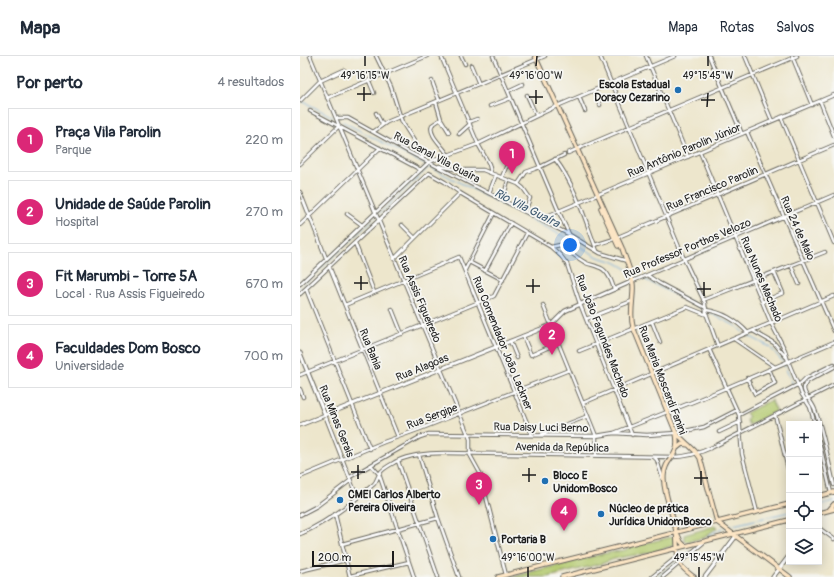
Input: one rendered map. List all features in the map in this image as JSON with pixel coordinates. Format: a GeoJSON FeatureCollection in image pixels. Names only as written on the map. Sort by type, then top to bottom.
{"type":"FeatureCollection","features":[{"type":"Feature","properties":{"kind":"main road","name":"Rua Maria Moscardi Fanini"},"geometry":{"type":"LineString","coordinates":[[536,58],[597,196],[602,211],[632,274],[631,318],[633,329],[676,433],[677,448],[673,457],[665,468],[663,481]]}},
{"type":"Feature","properties":{"kind":"main road"},"geometry":{"type":"LineString","coordinates":[[676,433],[698,454],[719,523],[790,577]]}},
{"type":"Feature","properties":{"kind":"main road"},"geometry":{"type":"LineString","coordinates":[[677,448],[682,444],[689,445]]}},
{"type":"Feature","properties":{"kind":"main road"},"geometry":{"type":"LineString","coordinates":[[663,481],[677,532],[681,542],[685,546]]}},
{"type":"Feature","properties":{"kind":"main road"},"geometry":{"type":"LineString","coordinates":[[822,495],[833,493]]}},
{"type":"Feature","properties":{"kind":"main road"},"geometry":{"type":"LineString","coordinates":[[831,509],[834,504]]}},
{"type":"Feature","properties":{"kind":"main road"},"geometry":{"type":"LineString","coordinates":[[498,577],[677,532],[719,523],[786,505]]}},
{"type":"Feature","properties":{"kind":"main road"},"geometry":{"type":"LineString","coordinates":[[562,577],[786,521]]}},
{"type":"Feature","properties":{"kind":"main road"},"geometry":{"type":"LineString","coordinates":[[677,532],[677,548],[680,564],[694,577]]}},
{"type":"Feature","properties":{"kind":"street","name":"Rua Assis Figueiredo"},"geometry":{"type":"LineString","coordinates":[[310,56],[470,441],[470,453],[481,476],[506,575]]}},
{"type":"Feature","properties":{"kind":"street"},"geometry":{"type":"LineString","coordinates":[[376,56],[391,87],[403,124],[423,158]]}},
{"type":"Feature","properties":{"kind":"street"},"geometry":{"type":"LineString","coordinates":[[327,98],[427,56]]}},
{"type":"Feature","properties":{"kind":"street"},"geometry":{"type":"LineString","coordinates":[[442,56],[478,144],[489,164],[491,173]]}},
{"type":"Feature","properties":{"kind":"street"},"geometry":{"type":"LineString","coordinates":[[462,56],[465,64]]}},
{"type":"Feature","properties":{"kind":"street"},"geometry":{"type":"LineString","coordinates":[[493,56],[559,212],[570,234]]}},
{"type":"Feature","properties":{"kind":"street"},"geometry":{"type":"LineString","coordinates":[[373,132],[382,124],[479,84],[536,58],[545,56]]}},
{"type":"Feature","properties":{"kind":"street"},"geometry":{"type":"LineString","coordinates":[[600,56],[684,259],[703,300],[706,315],[718,346]]}},
{"type":"Feature","properties":{"kind":"street"},"geometry":{"type":"LineString","coordinates":[[646,56],[688,157]]}},
{"type":"Feature","properties":{"kind":"street"},"geometry":{"type":"LineString","coordinates":[[300,284],[428,163],[478,144],[536,115],[675,56]]}},
{"type":"Feature","properties":{"kind":"street"},"geometry":{"type":"LineString","coordinates":[[709,56],[742,134]]}},
{"type":"Feature","properties":{"kind":"street"},"geometry":{"type":"LineString","coordinates":[[745,56],[772,122]]}},
{"type":"Feature","properties":{"kind":"street"},"geometry":{"type":"LineString","coordinates":[[568,153],[797,56]]}},
{"type":"Feature","properties":{"kind":"street"},"geometry":{"type":"LineString","coordinates":[[792,57],[812,104]]}},
{"type":"Feature","properties":{"kind":"street"},"geometry":{"type":"LineString","coordinates":[[471,65],[479,84]]}},
{"type":"Feature","properties":{"kind":"street"},"geometry":{"type":"LineString","coordinates":[[301,100],[320,81],[344,70]]}},
{"type":"Feature","properties":{"kind":"street"},"geometry":{"type":"LineString","coordinates":[[368,81],[374,93]]}},
{"type":"Feature","properties":{"kind":"street"},"geometry":{"type":"LineString","coordinates":[[432,81],[438,101],[441,119],[448,132]]}},
{"type":"Feature","properties":{"kind":"street"},"geometry":{"type":"LineString","coordinates":[[508,91],[523,84]]}},
{"type":"Feature","properties":{"kind":"street"},"geometry":{"type":"LineString","coordinates":[[594,90],[600,105]]}},
{"type":"Feature","properties":{"kind":"street"},"geometry":{"type":"LineString","coordinates":[[527,95],[536,115]]}},
{"type":"Feature","properties":{"kind":"street","name":"Rua Antônio Parolin Júnior"},"geometry":{"type":"LineString","coordinates":[[540,219],[834,95]]}},
{"type":"Feature","properties":{"kind":"street"},"geometry":{"type":"LineString","coordinates":[[579,97],[585,111]]}},
{"type":"Feature","properties":{"kind":"street"},"geometry":{"type":"LineString","coordinates":[[490,106],[511,98]]}},
{"type":"Feature","properties":{"kind":"street"},"geometry":{"type":"LineString","coordinates":[[820,101],[834,136]]}},
{"type":"Feature","properties":{"kind":"street","name":"Rua Canal Vila Guaíra"},"geometry":{"type":"LineString","coordinates":[[310,111],[420,170]]}},
{"type":"Feature","properties":{"kind":"street"},"geometry":{"type":"LineString","coordinates":[[376,113],[382,124]]}},
{"type":"Feature","properties":{"kind":"street"},"geometry":{"type":"LineString","coordinates":[[781,117],[834,243]]}},
{"type":"Feature","properties":{"kind":"street","name":"Rua Canal Vila Guaíra"},"geometry":{"type":"LineString","coordinates":[[336,118],[348,118],[423,158],[428,163],[436,165],[570,234],[598,251],[626,260]]}},
{"type":"Feature","properties":{"kind":"street"},"geometry":{"type":"LineString","coordinates":[[441,119],[434,123],[431,129],[434,137],[448,155]]}},
{"type":"Feature","properties":{"kind":"street"},"geometry":{"type":"LineString","coordinates":[[459,134],[469,123],[477,119]]}},
{"type":"Feature","properties":{"kind":"street"},"geometry":{"type":"LineString","coordinates":[[300,164],[339,126]]}},
{"type":"Feature","properties":{"kind":"street","name":"Rua 24 de Maio"},"geometry":{"type":"LineString","coordinates":[[747,132],[834,330]]}},
{"type":"Feature","properties":{"kind":"street","name":"Rua Francisco Parolin"},"geometry":{"type":"LineString","coordinates":[[595,245],[616,238],[834,144]]}},
{"type":"Feature","properties":{"kind":"street"},"geometry":{"type":"LineString","coordinates":[[300,225],[380,148]]}},
{"type":"Feature","properties":{"kind":"street","name":"Rua Nunes Machado"},"geometry":{"type":"LineString","coordinates":[[700,152],[771,323],[785,350],[787,358],[785,362],[810,407],[814,421]]}},
{"type":"Feature","properties":{"kind":"street"},"geometry":{"type":"LineString","coordinates":[[518,184],[525,173],[564,155]]}},
{"type":"Feature","properties":{"kind":"street"},"geometry":{"type":"LineString","coordinates":[[555,159],[568,177],[580,203],[598,251]]}},
{"type":"Feature","properties":{"kind":"street"},"geometry":{"type":"LineString","coordinates":[[502,177],[506,167],[510,164]]}},
{"type":"Feature","properties":{"kind":"street"},"geometry":{"type":"LineString","coordinates":[[436,165],[460,170],[478,169],[518,184],[530,198],[525,212]]}},
{"type":"Feature","properties":{"kind":"street","name":"Rua Canal Vila Guaíra"},"geometry":{"type":"LineString","coordinates":[[378,220],[429,173],[551,247],[560,245],[586,263],[600,267],[610,279],[614,289]]}},
{"type":"Feature","properties":{"kind":"street"},"geometry":{"type":"LineString","coordinates":[[489,193],[496,175]]}},
{"type":"Feature","properties":{"kind":"street"},"geometry":{"type":"LineString","coordinates":[[503,200],[508,180]]}},
{"type":"Feature","properties":{"kind":"street"},"geometry":{"type":"LineString","coordinates":[[300,192],[326,258]]}},
{"type":"Feature","properties":{"kind":"street"},"geometry":{"type":"LineString","coordinates":[[394,259],[460,193]]}},
{"type":"Feature","properties":{"kind":"street","name":"Rua Professor Porthos Velozo"},"geometry":{"type":"LineString","coordinates":[[551,325],[563,312],[580,304],[834,195]]}},
{"type":"Feature","properties":{"kind":"street"},"geometry":{"type":"LineString","coordinates":[[464,271],[494,213]]}},
{"type":"Feature","properties":{"kind":"street"},"geometry":{"type":"LineString","coordinates":[[347,214],[362,225]]}},
{"type":"Feature","properties":{"kind":"street"},"geometry":{"type":"LineString","coordinates":[[300,294],[378,220]]}},
{"type":"Feature","properties":{"kind":"street"},"geometry":{"type":"LineString","coordinates":[[485,271],[511,223]]}},
{"type":"Feature","properties":{"kind":"street"},"geometry":{"type":"LineString","coordinates":[[402,225],[415,238]]}},
{"type":"Feature","properties":{"kind":"street"},"geometry":{"type":"LineString","coordinates":[[300,375],[494,296],[527,233]]}},
{"type":"Feature","properties":{"kind":"street"},"geometry":{"type":"LineString","coordinates":[[355,243],[374,292]]}},
{"type":"Feature","properties":{"kind":"street","name":"Rua João Fagundes Machado"},"geometry":{"type":"LineString","coordinates":[[551,247],[567,264],[580,304],[632,435]]}},
{"type":"Feature","properties":{"kind":"street"},"geometry":{"type":"LineString","coordinates":[[703,300],[825,252]]}},
{"type":"Feature","properties":{"kind":"street","name":"Rua Comendador João Lackner"},"geometry":{"type":"LineString","coordinates":[[403,280],[459,257],[532,435]]}},
{"type":"Feature","properties":{"kind":"street"},"geometry":{"type":"LineString","coordinates":[[469,262],[503,280]]}},
{"type":"Feature","properties":{"kind":"street"},"geometry":{"type":"LineString","coordinates":[[791,265],[799,284]]}},
{"type":"Feature","properties":{"kind":"street","name":"Rua Bahia"},"geometry":{"type":"LineString","coordinates":[[330,266],[398,437]]}},
{"type":"Feature","properties":{"kind":"street"},"geometry":{"type":"LineString","coordinates":[[762,302],[783,294],[774,272]]}},
{"type":"Feature","properties":{"kind":"street"},"geometry":{"type":"LineString","coordinates":[[647,275],[706,309],[736,321],[748,333]]}},
{"type":"Feature","properties":{"kind":"street"},"geometry":{"type":"LineString","coordinates":[[345,304],[403,280]]}},
{"type":"Feature","properties":{"kind":"street"},"geometry":{"type":"LineString","coordinates":[[306,289],[370,449]]}},
{"type":"Feature","properties":{"kind":"street"},"geometry":{"type":"LineString","coordinates":[[583,403],[834,296]]}},
{"type":"Feature","properties":{"kind":"street"},"geometry":{"type":"LineString","coordinates":[[586,319],[632,300]]}},
{"type":"Feature","properties":{"kind":"street"},"geometry":{"type":"LineString","coordinates":[[543,305],[596,436],[596,456]]}},
{"type":"Feature","properties":{"kind":"street"},"geometry":{"type":"LineString","coordinates":[[579,351],[687,307],[706,315]]}},
{"type":"Feature","properties":{"kind":"street"},"geometry":{"type":"LineString","coordinates":[[392,309],[402,334]]}},
{"type":"Feature","properties":{"kind":"street"},"geometry":{"type":"LineString","coordinates":[[652,322],[660,342]]}},
{"type":"Feature","properties":{"kind":"street","name":"Rua Alagoas"},"geometry":{"type":"LineString","coordinates":[[300,425],[551,325]]}},
{"type":"Feature","properties":{"kind":"street"},"geometry":{"type":"LineString","coordinates":[[752,331],[773,343],[787,358]]}},
{"type":"Feature","properties":{"kind":"street"},"geometry":{"type":"LineString","coordinates":[[523,336],[531,355],[558,343]]}},
{"type":"Feature","properties":{"kind":"street"},"geometry":{"type":"LineString","coordinates":[[734,339],[775,367]]}},
{"type":"Feature","properties":{"kind":"street"},"geometry":{"type":"LineString","coordinates":[[510,341],[517,358]]}},
{"type":"Feature","properties":{"kind":"street"},"geometry":{"type":"LineString","coordinates":[[614,433],[668,412],[834,342]]}},
{"type":"Feature","properties":{"kind":"street"},"geometry":{"type":"LineString","coordinates":[[709,349],[738,410],[742,454],[757,512]]}},
{"type":"Feature","properties":{"kind":"street","name":"Rua Minas Gerais"},"geometry":{"type":"LineString","coordinates":[[300,353],[358,497]]}},
{"type":"Feature","properties":{"kind":"street"},"geometry":{"type":"LineString","coordinates":[[800,390],[806,378],[834,364]]}},
{"type":"Feature","properties":{"kind":"street"},"geometry":{"type":"LineString","coordinates":[[739,415],[834,367]]}},
{"type":"Feature","properties":{"kind":"street"},"geometry":{"type":"LineString","coordinates":[[747,378],[755,394],[775,383],[769,369]]}},
{"type":"Feature","properties":{"kind":"street","name":"Rua Sergipe"},"geometry":{"type":"LineString","coordinates":[[300,477],[569,370]]}},
{"type":"Feature","properties":{"kind":"street"},"geometry":{"type":"LineString","coordinates":[[803,384],[804,392],[814,405],[818,418],[834,485]]}},
{"type":"Feature","properties":{"kind":"street","name":"Avenida da República"},"geometry":{"type":"LineString","coordinates":[[300,534],[335,514],[358,497],[376,481],[379,474],[398,461],[419,454],[478,453],[673,457],[698,454],[834,385]]}},
{"type":"Feature","properties":{"kind":"street"},"geometry":{"type":"LineString","coordinates":[[300,388],[303,397]]}},
{"type":"Feature","properties":{"kind":"street","name":"Rua Daisy Luci Berno"},"geometry":{"type":"LineString","coordinates":[[300,515],[316,506],[350,478],[423,436],[434,434],[467,434],[596,436],[614,433],[653,435],[676,433],[704,427],[738,410]]}},
{"type":"Feature","properties":{"kind":"street"},"geometry":{"type":"LineString","coordinates":[[775,415],[786,461]]}},
{"type":"Feature","properties":{"kind":"street"},"geometry":{"type":"LineString","coordinates":[[539,435],[588,416]]}},
{"type":"Feature","properties":{"kind":"street"},"geometry":{"type":"LineString","coordinates":[[719,432],[740,422]]}},
{"type":"Feature","properties":{"kind":"street"},"geometry":{"type":"LineString","coordinates":[[420,429],[423,436]]}},
{"type":"Feature","properties":{"kind":"street"},"geometry":{"type":"LineString","coordinates":[[822,452],[833,493]]}},
{"type":"Feature","properties":{"kind":"street"},"geometry":{"type":"LineString","coordinates":[[474,461],[475,456],[478,453]]}},
{"type":"Feature","properties":{"kind":"street"},"geometry":{"type":"LineString","coordinates":[[419,454],[438,518],[459,577]]}},
{"type":"Feature","properties":{"kind":"street"},"geometry":{"type":"LineString","coordinates":[[654,456],[657,460],[663,481]]}},
{"type":"Feature","properties":{"kind":"street"},"geometry":{"type":"LineString","coordinates":[[657,460],[662,457]]}},
{"type":"Feature","properties":{"kind":"street"},"geometry":{"type":"LineString","coordinates":[[398,461],[438,577]]}},
{"type":"Feature","properties":{"kind":"street"},"geometry":{"type":"LineString","coordinates":[[371,465],[379,474],[414,577]]}},
{"type":"Feature","properties":{"kind":"street"},"geometry":{"type":"LineString","coordinates":[[335,514],[350,577],[409,562]]}},
{"type":"Feature","properties":{"kind":"street"},"geometry":{"type":"LineString","coordinates":[[342,544],[438,518]]}},
{"type":"Feature","properties":{"kind":"street"},"geometry":{"type":"LineString","coordinates":[[820,529],[834,539]]}},
{"type":"Feature","properties":{"kind":"street"},"geometry":{"type":"LineString","coordinates":[[705,577],[733,534]]}},
{"type":"Feature","properties":{"kind":"street"},"geometry":{"type":"LineString","coordinates":[[663,577],[705,541]]}},
{"type":"Feature","properties":{"kind":"street"},"geometry":{"type":"LineString","coordinates":[[652,577],[678,556]]}},
{"type":"Feature","properties":{"kind":"street"},"geometry":{"type":"LineString","coordinates":[[300,571],[346,560]]}},
{"type":"Feature","properties":{"kind":"street"},"geometry":{"type":"LineString","coordinates":[[773,577],[786,560]]}},
{"type":"Feature","properties":{"kind":"green space"},"geometry":{"type":"Polygon","coordinates":[[[771,400],[776,411],[749,425],[746,419],[749,417],[746,413],[771,400]]]}},
{"type":"Feature","properties":{"kind":"green space"},"geometry":{"type":"Polygon","coordinates":[[[715,526],[718,527],[703,538],[684,541],[684,535],[715,526]]]}},
{"type":"Feature","properties":{"kind":"green space"},"geometry":{"type":"Polygon","coordinates":[[[672,537],[675,538],[675,545],[650,552],[619,558],[548,577],[511,577],[602,554],[625,550],[633,546],[672,537]]]}},
{"type":"Feature","properties":{"kind":"waterway","name":"Rio Vila Guaíra"},"geometry":{"type":"LineString","coordinates":[[302,101],[333,117]]}},
{"type":"Feature","properties":{"kind":"waterway","name":"Rio Vila Guaíra"},"geometry":{"type":"LineString","coordinates":[[343,122],[563,236],[598,257],[615,262],[627,269]]}},
{"type":"Feature","properties":{"kind":"waterway"},"geometry":{"type":"LineString","coordinates":[[379,214],[429,167]]}},
{"type":"Feature","properties":{"kind":"waterway"},"geometry":{"type":"LineString","coordinates":[[300,288],[376,217]]}},
{"type":"Feature","properties":{"kind":"waterway","name":"Rio Vila Guaíra"},"geometry":{"type":"LineString","coordinates":[[632,272],[639,277]]}},
{"type":"Feature","properties":{"kind":"waterway","name":"Rio Vila Guaíra"},"geometry":{"type":"LineString","coordinates":[[642,278],[703,309]]}},
{"type":"Feature","properties":{"kind":"waterway","name":"Rio Vila Guaíra"},"geometry":{"type":"LineString","coordinates":[[710,313],[736,326],[743,332]]}},
{"type":"Feature","properties":{"kind":"waterway","name":"Rio Vila Guaíra"},"geometry":{"type":"LineString","coordinates":[[749,336],[770,347],[783,362]]}},
{"type":"Feature","properties":{"kind":"waterway","name":"Rio Vila Guaíra"},"geometry":{"type":"LineString","coordinates":[[784,365],[793,384]]}},
{"type":"Feature","properties":{"kind":"waterway"},"geometry":{"type":"LineString","coordinates":[[822,504],[834,501]]}},
{"type":"Feature","properties":{"kind":"waterway"},"geometry":{"type":"LineString","coordinates":[[725,527],[786,513]]}},
{"type":"Feature","properties":{"kind":"waterway"},"geometry":{"type":"LineString","coordinates":[[708,536],[722,528]]}},
{"type":"Feature","properties":{"kind":"waterway"},"geometry":{"type":"LineString","coordinates":[[681,558],[689,552]]}},
{"type":"Feature","properties":{"kind":"waterway"},"geometry":{"type":"LineString","coordinates":[[657,577],[676,562]]}},
{"type":"Feature","properties":{"kind":"place","name":"Escola Estadual Doracy Cezarino"},"geometry":{"type":"Point","coordinates":[678,90]}},
{"type":"Feature","properties":{"kind":"place","name":"Praça Vila Parolin"},"geometry":{"type":"Point","coordinates":[512,174]}},
{"type":"Feature","properties":{"kind":"place","name":"Unidade de Saúde Parolin"},"geometry":{"type":"Point","coordinates":[552,355]}},
{"type":"Feature","properties":{"kind":"place","name":"Bloco E UnidomBosco"},"geometry":{"type":"Point","coordinates":[545,481]}},
{"type":"Feature","properties":{"kind":"place","name":"CMEI Carlos Alberto Pereira Oliveira"},"geometry":{"type":"Point","coordinates":[340,500]}},
{"type":"Feature","properties":{"kind":"place","name":"Fit Marumbi - Torre 5A"},"geometry":{"type":"Point","coordinates":[479,505]}},
{"type":"Feature","properties":{"kind":"place","name":"Núcleo de prática Jurídica UnidomBosco"},"geometry":{"type":"Point","coordinates":[601,514]}},
{"type":"Feature","properties":{"kind":"place","name":"Faculdades Dom Bosco"},"geometry":{"type":"Point","coordinates":[564,531]}},
{"type":"Feature","properties":{"kind":"place","name":"Portaria B"},"geometry":{"type":"Point","coordinates":[493,539]}}]}
